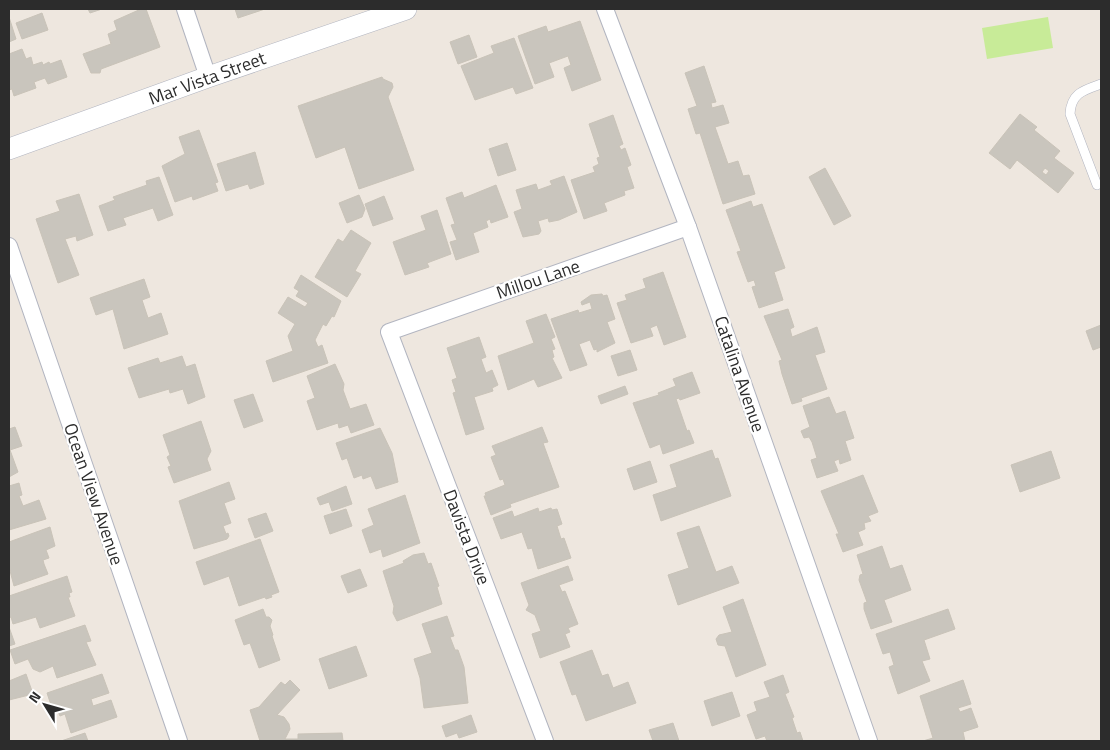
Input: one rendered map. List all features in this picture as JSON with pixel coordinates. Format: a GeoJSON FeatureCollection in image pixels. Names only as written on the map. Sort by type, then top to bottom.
{"type":"FeatureCollection","features":[{"type":"Feature","properties":{"kind":"street"},"geometry":{"type":"LineString","coordinates":[[185,9],[208,77]]}},
{"type":"Feature","properties":{"kind":"street","name":"Mar Vista Street"},"geometry":{"type":"LineString","coordinates":[[9,149],[208,77],[406,9]]}},
{"type":"Feature","properties":{"kind":"street","name":"Catalina Avenue"},"geometry":{"type":"LineString","coordinates":[[605,9],[688,226],[869,741]]}},
{"type":"Feature","properties":{"kind":"street","name":"Millou Lane"},"geometry":{"type":"LineString","coordinates":[[389,332],[688,226]]}},
{"type":"Feature","properties":{"kind":"street","name":"Ocean View Avenue"},"geometry":{"type":"LineString","coordinates":[[9,246],[180,741]]}},
{"type":"Feature","properties":{"kind":"street","name":"Davista Drive"},"geometry":{"type":"LineString","coordinates":[[389,332],[545,741]]}},
{"type":"Feature","properties":{"kind":"lane"},"geometry":{"type":"LineString","coordinates":[[1096,185],[1070,114],[1071,104],[1079,92],[1101,84]]}},
{"type":"Feature","properties":{"kind":"green space"},"geometry":{"type":"Polygon","coordinates":[[[1048,17],[1053,48],[987,59],[982,28],[1048,17]]]}},
{"type":"Feature","properties":{"kind":"building"},"geometry":{"type":"Polygon","coordinates":[[[88,9],[102,9],[90,13],[88,9]]]}},
{"type":"Feature","properties":{"kind":"building"},"geometry":{"type":"Polygon","coordinates":[[[141,9],[146,9],[160,47],[101,69],[100,73],[91,73],[83,54],[111,44],[108,34],[117,30],[114,21],[141,9]]]}},
{"type":"Feature","properties":{"kind":"building"},"geometry":{"type":"Polygon","coordinates":[[[235,9],[265,9],[238,18],[235,9]]]}},
{"type":"Feature","properties":{"kind":"building"},"geometry":{"type":"Polygon","coordinates":[[[42,13],[48,30],[22,39],[16,23],[42,13]]]}},
{"type":"Feature","properties":{"kind":"building"},"geometry":{"type":"Polygon","coordinates":[[[9,17],[16,39],[9,42],[9,17]]]}},
{"type":"Feature","properties":{"kind":"building"},"geometry":{"type":"Polygon","coordinates":[[[580,21],[601,80],[572,91],[564,68],[571,65],[568,56],[549,63],[554,77],[535,84],[518,36],[546,26],[548,32],[580,21]]]}},
{"type":"Feature","properties":{"kind":"building"},"geometry":{"type":"Polygon","coordinates":[[[469,35],[477,57],[458,64],[450,42],[469,35]]]}},
{"type":"Feature","properties":{"kind":"building"},"geometry":{"type":"Polygon","coordinates":[[[514,38],[533,88],[516,94],[513,87],[475,100],[461,66],[494,53],[491,46],[514,38]]]}},
{"type":"Feature","properties":{"kind":"building"},"geometry":{"type":"Polygon","coordinates":[[[22,49],[26,59],[31,57],[33,65],[42,62],[43,65],[49,62],[50,64],[61,60],[67,77],[48,84],[45,78],[34,82],[36,88],[14,96],[12,89],[9,90],[9,54],[22,49]]]}},
{"type":"Feature","properties":{"kind":"building"},"geometry":{"type":"Polygon","coordinates":[[[704,66],[716,102],[711,103],[712,108],[723,105],[729,123],[715,127],[728,164],[738,161],[743,176],[749,175],[755,194],[723,204],[700,133],[696,134],[688,109],[697,106],[685,73],[704,66]]]}},
{"type":"Feature","properties":{"kind":"building"},"geometry":{"type":"Polygon","coordinates":[[[382,77],[392,83],[393,87],[388,97],[414,170],[359,189],[345,147],[316,158],[298,106],[382,77]]]}},
{"type":"Feature","properties":{"kind":"building"},"geometry":{"type":"Polygon","coordinates":[[[1020,114],[1037,127],[1034,130],[1060,151],[1054,158],[1074,173],[1058,193],[1017,160],[1010,169],[989,153],[1020,114]],[[1045,168],[1042,172],[1046,175],[1049,171],[1045,168]]]}},
{"type":"Feature","properties":{"kind":"building"},"geometry":{"type":"Polygon","coordinates":[[[613,115],[623,144],[619,146],[621,150],[625,148],[631,165],[627,167],[634,188],[624,191],[625,195],[604,203],[607,211],[584,219],[571,180],[595,172],[593,167],[599,164],[597,158],[600,157],[589,124],[613,115]]]}},
{"type":"Feature","properties":{"kind":"building"},"geometry":{"type":"Polygon","coordinates":[[[199,130],[218,182],[215,183],[218,191],[193,200],[192,196],[175,202],[162,166],[185,154],[179,137],[199,130]]]}},
{"type":"Feature","properties":{"kind":"building"},"geometry":{"type":"Polygon","coordinates":[[[507,143],[516,170],[498,176],[489,149],[507,143]]]}},
{"type":"Feature","properties":{"kind":"building"},"geometry":{"type":"Polygon","coordinates":[[[255,152],[264,184],[250,189],[248,184],[226,191],[217,164],[255,152]]]}},
{"type":"Feature","properties":{"kind":"building"},"geometry":{"type":"Polygon","coordinates":[[[825,168],[851,216],[834,225],[809,177],[825,168]]]}},
{"type":"Feature","properties":{"kind":"building"},"geometry":{"type":"Polygon","coordinates":[[[564,176],[577,212],[559,220],[549,222],[548,218],[538,221],[541,231],[539,234],[523,237],[514,212],[522,209],[516,190],[536,184],[538,190],[552,185],[550,181],[564,176]]]}},
{"type":"Feature","properties":{"kind":"building"},"geometry":{"type":"Polygon","coordinates":[[[159,177],[173,215],[158,221],[153,208],[123,218],[126,225],[108,231],[99,206],[115,200],[113,197],[147,185],[146,181],[159,177]]]}},
{"type":"Feature","properties":{"kind":"building"},"geometry":{"type":"Polygon","coordinates":[[[496,185],[508,217],[491,223],[490,219],[486,221],[488,227],[473,233],[479,252],[456,260],[450,242],[457,240],[451,225],[455,224],[446,198],[462,192],[464,198],[496,185]]]}},
{"type":"Feature","properties":{"kind":"building"},"geometry":{"type":"Polygon","coordinates":[[[79,194],[93,235],[77,241],[76,236],[65,239],[79,275],[58,283],[36,219],[60,211],[56,201],[79,194]]]}},
{"type":"Feature","properties":{"kind":"building"},"geometry":{"type":"Polygon","coordinates":[[[359,195],[365,209],[362,217],[347,223],[339,203],[359,195]]]}},
{"type":"Feature","properties":{"kind":"building"},"geometry":{"type":"Polygon","coordinates":[[[384,196],[393,219],[373,226],[365,204],[384,196]]]}},
{"type":"Feature","properties":{"kind":"building"},"geometry":{"type":"Polygon","coordinates":[[[751,201],[753,207],[762,204],[785,268],[774,272],[783,300],[759,308],[752,287],[756,286],[754,280],[748,282],[737,252],[741,251],[726,210],[751,201]]]}},
{"type":"Feature","properties":{"kind":"building"},"geometry":{"type":"Polygon","coordinates":[[[437,210],[451,254],[427,263],[429,267],[405,275],[393,242],[426,230],[421,216],[437,210]]]}},
{"type":"Feature","properties":{"kind":"building"},"geometry":{"type":"Polygon","coordinates":[[[351,230],[371,243],[355,271],[361,274],[347,297],[315,277],[338,239],[343,242],[351,230]]]}},
{"type":"Feature","properties":{"kind":"building"},"geometry":{"type":"Polygon","coordinates":[[[663,272],[686,337],[664,345],[657,325],[650,328],[653,336],[631,343],[617,303],[627,300],[625,295],[646,288],[643,279],[663,272]]]}},
{"type":"Feature","properties":{"kind":"building"},"geometry":{"type":"Polygon","coordinates":[[[301,275],[341,301],[334,317],[332,316],[326,326],[323,324],[315,340],[318,347],[322,345],[328,363],[273,382],[266,361],[293,351],[288,336],[295,324],[278,313],[288,297],[305,307],[308,303],[296,296],[299,291],[294,288],[301,275]]]}},
{"type":"Feature","properties":{"kind":"building"},"geometry":{"type":"Polygon","coordinates":[[[144,279],[150,297],[142,300],[148,318],[161,313],[168,334],[124,349],[113,309],[96,315],[90,298],[144,279]]]}},
{"type":"Feature","properties":{"kind":"building"},"geometry":{"type":"Polygon","coordinates":[[[602,294],[603,296],[607,295],[615,319],[607,322],[615,343],[597,352],[597,349],[594,350],[590,340],[579,344],[587,365],[570,371],[551,319],[578,310],[579,313],[592,309],[590,302],[582,305],[581,302],[591,295],[602,294]]]}},
{"type":"Feature","properties":{"kind":"building"},"geometry":{"type":"Polygon","coordinates":[[[788,309],[794,327],[790,329],[792,337],[817,327],[825,352],[815,355],[827,389],[801,398],[802,401],[792,404],[779,361],[782,360],[764,316],[788,309]]]}},
{"type":"Feature","properties":{"kind":"building"},"geometry":{"type":"Polygon","coordinates":[[[546,314],[555,337],[551,339],[555,349],[552,350],[554,357],[552,358],[562,378],[538,387],[534,379],[508,390],[498,356],[534,343],[526,321],[546,314]]]}},
{"type":"Feature","properties":{"kind":"building"},"geometry":{"type":"Polygon","coordinates":[[[1101,325],[1101,347],[1093,350],[1086,331],[1101,325]]]}},
{"type":"Feature","properties":{"kind":"building"},"geometry":{"type":"Polygon","coordinates":[[[479,337],[486,357],[481,359],[486,373],[492,370],[498,385],[492,388],[493,391],[474,397],[484,429],[466,435],[453,393],[456,392],[452,380],[457,378],[447,348],[479,337]]]}},
{"type":"Feature","properties":{"kind":"building"},"geometry":{"type":"Polygon","coordinates":[[[630,350],[637,370],[618,376],[611,356],[630,350]]]}},
{"type":"Feature","properties":{"kind":"building"},"geometry":{"type":"Polygon","coordinates":[[[182,356],[186,367],[195,364],[205,397],[188,404],[183,389],[170,393],[169,389],[139,398],[128,368],[158,358],[160,363],[182,356]]]}},
{"type":"Feature","properties":{"kind":"building"},"geometry":{"type":"Polygon","coordinates":[[[335,364],[344,384],[343,390],[350,409],[366,404],[374,425],[351,433],[348,425],[339,428],[338,423],[317,430],[307,401],[315,398],[307,376],[335,364]]]}},
{"type":"Feature","properties":{"kind":"building"},"geometry":{"type":"Polygon","coordinates":[[[692,372],[700,393],[680,400],[679,398],[676,399],[687,431],[689,430],[694,443],[663,454],[660,444],[650,448],[633,403],[659,395],[658,393],[676,386],[673,379],[692,372]]]}},
{"type":"Feature","properties":{"kind":"building"},"geometry":{"type":"Polygon","coordinates":[[[625,386],[628,394],[601,404],[598,396],[625,386]]]}},
{"type":"Feature","properties":{"kind":"building"},"geometry":{"type":"Polygon","coordinates":[[[253,394],[263,421],[244,428],[234,400],[253,394]]]}},
{"type":"Feature","properties":{"kind":"building"},"geometry":{"type":"Polygon","coordinates":[[[829,397],[836,414],[845,411],[854,438],[845,441],[851,460],[840,464],[839,459],[834,461],[838,471],[817,478],[811,460],[817,458],[812,442],[809,437],[804,438],[801,431],[810,427],[803,406],[829,397]]]}},
{"type":"Feature","properties":{"kind":"building"},"geometry":{"type":"Polygon","coordinates":[[[201,421],[211,451],[207,459],[211,470],[174,483],[168,467],[171,466],[167,457],[170,455],[163,435],[201,421]]]}},
{"type":"Feature","properties":{"kind":"building"},"geometry":{"type":"Polygon","coordinates":[[[15,427],[22,446],[10,450],[18,472],[9,477],[9,429],[15,427]]]}},
{"type":"Feature","properties":{"kind":"building"},"geometry":{"type":"Polygon","coordinates":[[[542,427],[548,442],[543,443],[559,487],[510,504],[511,507],[491,515],[484,496],[486,496],[485,493],[505,485],[503,479],[500,480],[491,457],[496,455],[492,446],[542,427]]]}},
{"type":"Feature","properties":{"kind":"building"},"geometry":{"type":"Polygon","coordinates":[[[380,428],[392,453],[398,482],[376,489],[371,476],[363,479],[362,475],[354,478],[347,458],[342,460],[336,443],[380,428]]]}},
{"type":"Feature","properties":{"kind":"building"},"geometry":{"type":"Polygon","coordinates":[[[712,450],[715,459],[718,458],[731,496],[661,521],[653,495],[677,487],[670,465],[712,450]]]}},
{"type":"Feature","properties":{"kind":"building"},"geometry":{"type":"Polygon","coordinates":[[[1051,451],[1060,478],[1020,492],[1011,465],[1051,451]]]}},
{"type":"Feature","properties":{"kind":"building"},"geometry":{"type":"Polygon","coordinates":[[[650,461],[657,482],[634,490],[627,469],[650,461]]]}},
{"type":"Feature","properties":{"kind":"building"},"geometry":{"type":"Polygon","coordinates":[[[863,475],[878,512],[868,516],[871,521],[864,523],[865,529],[858,532],[863,545],[843,552],[836,534],[839,534],[821,491],[863,475]]]}},
{"type":"Feature","properties":{"kind":"building"},"geometry":{"type":"Polygon","coordinates":[[[229,482],[235,499],[224,503],[231,523],[223,526],[226,534],[228,533],[229,536],[227,539],[194,549],[179,501],[229,482]]]}},
{"type":"Feature","properties":{"kind":"building"},"geometry":{"type":"Polygon","coordinates":[[[19,483],[22,495],[19,496],[23,506],[39,500],[46,519],[9,530],[9,486],[19,483]]]}},
{"type":"Feature","properties":{"kind":"building"},"geometry":{"type":"Polygon","coordinates":[[[346,486],[352,504],[332,511],[329,502],[320,505],[317,498],[346,486]]]}},
{"type":"Feature","properties":{"kind":"building"},"geometry":{"type":"Polygon","coordinates":[[[405,495],[420,543],[383,557],[381,549],[370,553],[362,530],[374,525],[368,509],[405,495]]]}},
{"type":"Feature","properties":{"kind":"building"},"geometry":{"type":"Polygon","coordinates":[[[538,508],[539,512],[551,508],[552,510],[557,509],[562,524],[557,526],[561,539],[564,538],[571,558],[538,569],[532,548],[528,549],[522,532],[501,539],[493,518],[512,511],[514,517],[538,508]]]}},
{"type":"Feature","properties":{"kind":"building"},"geometry":{"type":"Polygon","coordinates":[[[346,509],[352,526],[330,534],[324,516],[346,509]]]}},
{"type":"Feature","properties":{"kind":"building"},"geometry":{"type":"Polygon","coordinates":[[[266,513],[273,531],[255,538],[248,519],[266,513]]]}},
{"type":"Feature","properties":{"kind":"building"},"geometry":{"type":"Polygon","coordinates":[[[699,526],[716,572],[732,566],[739,583],[678,605],[668,575],[689,568],[677,533],[699,526]]]}},
{"type":"Feature","properties":{"kind":"building"},"geometry":{"type":"Polygon","coordinates":[[[50,527],[55,546],[46,550],[49,558],[43,560],[48,574],[14,586],[9,567],[9,542],[50,527]]]}},
{"type":"Feature","properties":{"kind":"building"},"geometry":{"type":"Polygon","coordinates":[[[260,539],[279,592],[271,595],[272,597],[266,599],[265,597],[239,606],[229,576],[204,585],[196,562],[260,539]]]}},
{"type":"Feature","properties":{"kind":"building"},"geometry":{"type":"Polygon","coordinates":[[[882,546],[890,569],[902,565],[911,590],[884,600],[892,622],[871,629],[864,609],[864,603],[867,602],[859,580],[860,575],[863,574],[857,555],[882,546]]]}},
{"type":"Feature","properties":{"kind":"building"},"geometry":{"type":"Polygon","coordinates":[[[424,553],[428,564],[431,563],[439,586],[437,587],[442,604],[397,621],[393,613],[394,606],[383,571],[404,563],[403,561],[413,555],[424,553]]]}},
{"type":"Feature","properties":{"kind":"building"},"geometry":{"type":"Polygon","coordinates":[[[568,566],[573,580],[559,585],[562,592],[565,591],[578,624],[568,628],[570,632],[565,634],[570,647],[540,658],[532,634],[541,631],[535,615],[526,610],[529,605],[521,583],[568,566]]]}},
{"type":"Feature","properties":{"kind":"building"},"geometry":{"type":"Polygon","coordinates":[[[360,569],[367,586],[348,593],[341,576],[360,569]]]}},
{"type":"Feature","properties":{"kind":"building"},"geometry":{"type":"Polygon","coordinates":[[[67,576],[72,592],[69,593],[70,597],[68,597],[75,616],[40,628],[36,617],[13,624],[11,617],[9,618],[9,596],[67,576]]]}},
{"type":"Feature","properties":{"kind":"building"},"geometry":{"type":"Polygon","coordinates":[[[743,599],[766,665],[736,677],[725,646],[718,645],[716,639],[719,635],[732,632],[723,607],[743,599]]]}},
{"type":"Feature","properties":{"kind":"building"},"geometry":{"type":"Polygon","coordinates":[[[263,609],[266,617],[272,620],[270,626],[272,636],[280,660],[259,668],[250,643],[244,645],[235,620],[263,609]]]}},
{"type":"Feature","properties":{"kind":"building"},"geometry":{"type":"Polygon","coordinates":[[[948,609],[955,629],[924,640],[930,659],[922,661],[930,681],[898,694],[889,667],[894,665],[890,652],[883,654],[876,634],[948,609]]]}},
{"type":"Feature","properties":{"kind":"building"},"geometry":{"type":"Polygon","coordinates":[[[447,616],[454,636],[450,637],[455,650],[458,650],[464,667],[468,703],[424,708],[420,678],[414,659],[432,653],[422,624],[447,616]]]}},
{"type":"Feature","properties":{"kind":"building"},"geometry":{"type":"Polygon","coordinates":[[[85,625],[91,641],[86,642],[96,665],[57,678],[53,666],[40,672],[33,669],[28,659],[15,664],[10,650],[85,625]]]}},
{"type":"Feature","properties":{"kind":"building"},"geometry":{"type":"Polygon","coordinates":[[[9,627],[15,644],[9,646],[9,627]]]}},
{"type":"Feature","properties":{"kind":"building"},"geometry":{"type":"Polygon","coordinates":[[[356,646],[367,676],[329,689],[319,659],[356,646]]]}},
{"type":"Feature","properties":{"kind":"building"},"geometry":{"type":"Polygon","coordinates":[[[592,650],[602,676],[608,674],[613,688],[628,682],[636,703],[586,721],[576,694],[572,695],[560,662],[592,650]]]}},
{"type":"Feature","properties":{"kind":"building"},"geometry":{"type":"Polygon","coordinates":[[[26,674],[33,694],[9,700],[9,681],[26,674]]]}},
{"type":"Feature","properties":{"kind":"building"},"geometry":{"type":"Polygon","coordinates":[[[102,674],[109,693],[91,699],[93,706],[111,700],[117,717],[71,733],[65,714],[60,716],[57,709],[53,711],[47,693],[102,674]]]}},
{"type":"Feature","properties":{"kind":"building"},"geometry":{"type":"Polygon","coordinates":[[[783,675],[789,692],[785,694],[794,717],[792,718],[797,733],[800,732],[803,741],[767,741],[765,736],[756,739],[747,715],[757,711],[754,702],[770,697],[764,682],[783,675]]]}},
{"type":"Feature","properties":{"kind":"building"},"geometry":{"type":"Polygon","coordinates":[[[290,680],[300,690],[277,715],[284,717],[289,724],[290,729],[285,739],[298,739],[298,734],[342,733],[343,741],[260,741],[250,710],[259,707],[281,682],[285,685],[290,680]]]}},
{"type":"Feature","properties":{"kind":"building"},"geometry":{"type":"Polygon","coordinates":[[[963,680],[971,704],[958,708],[960,712],[971,708],[978,727],[963,732],[965,741],[923,741],[933,738],[920,696],[963,680]]]}},
{"type":"Feature","properties":{"kind":"building"},"geometry":{"type":"Polygon","coordinates":[[[732,692],[740,716],[712,726],[704,701],[732,692]]]}},
{"type":"Feature","properties":{"kind":"building"},"geometry":{"type":"Polygon","coordinates":[[[471,715],[477,732],[459,738],[457,733],[446,737],[442,726],[471,715]]]}},
{"type":"Feature","properties":{"kind":"building"},"geometry":{"type":"Polygon","coordinates":[[[673,723],[679,741],[653,741],[649,730],[673,723]]]}},
{"type":"Feature","properties":{"kind":"building"},"geometry":{"type":"Polygon","coordinates":[[[85,733],[88,741],[61,741],[85,733]]]}}]}
